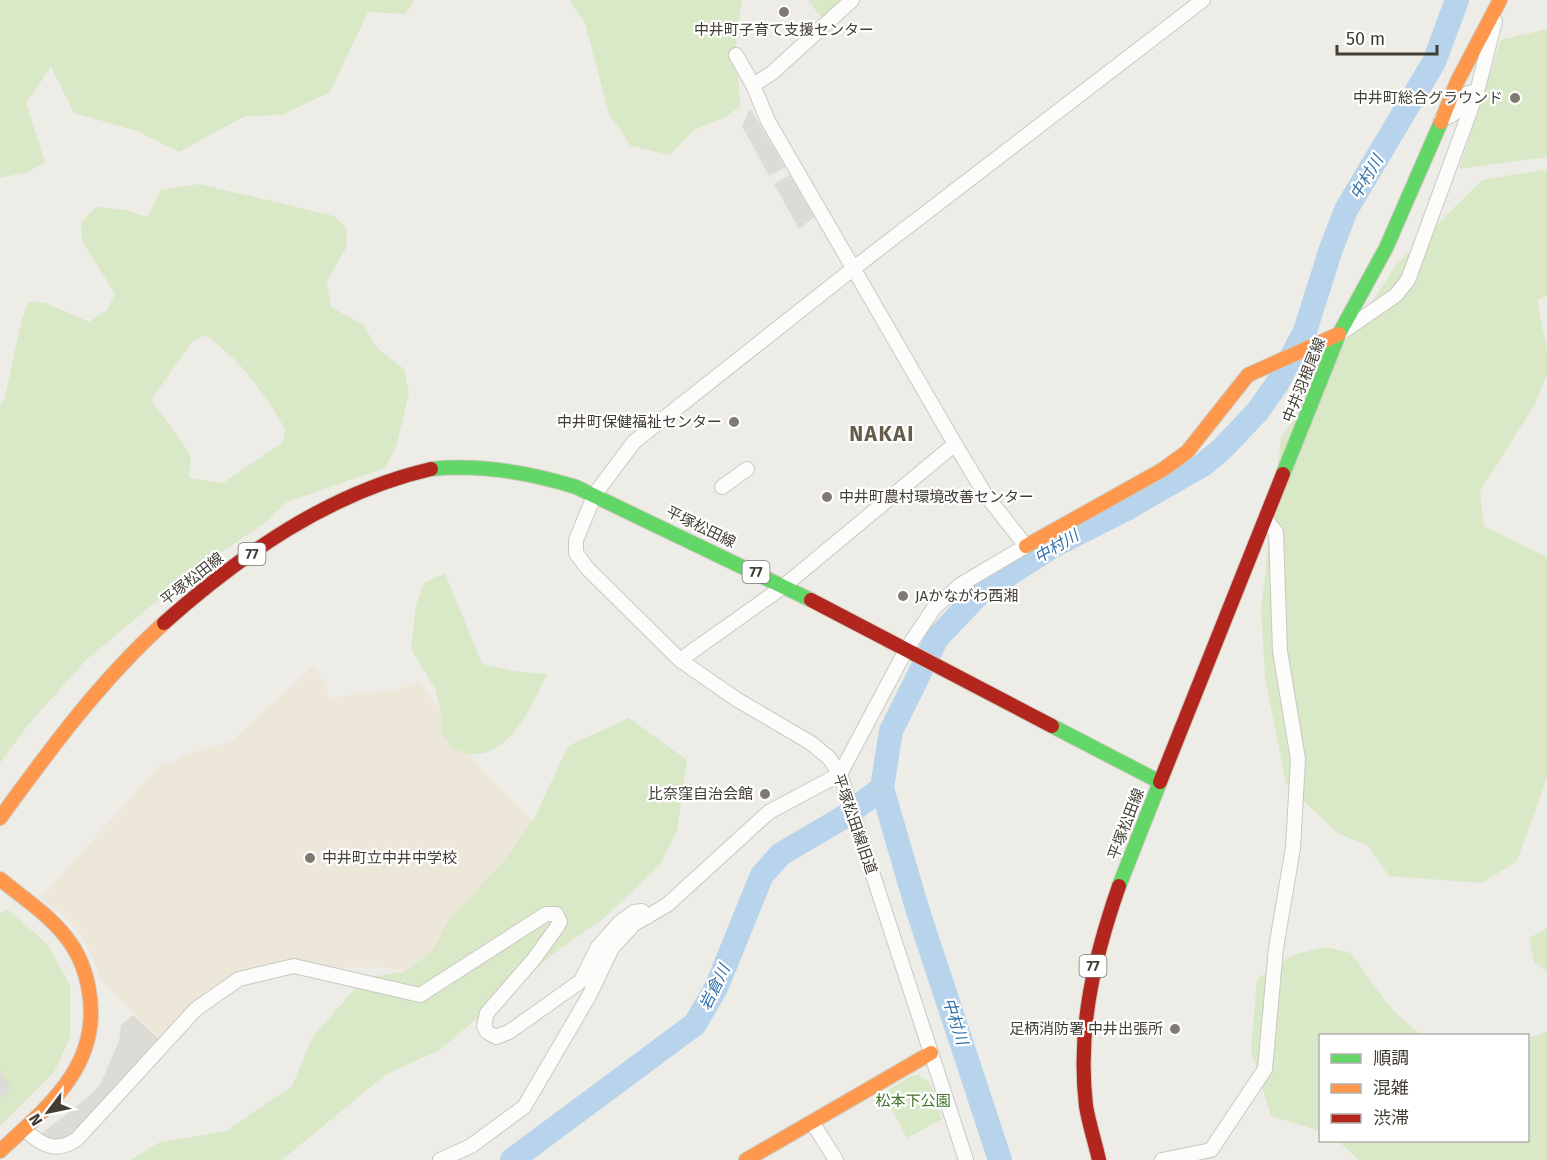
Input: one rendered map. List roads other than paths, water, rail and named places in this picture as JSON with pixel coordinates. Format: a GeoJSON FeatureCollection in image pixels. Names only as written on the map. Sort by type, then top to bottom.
{"type":"FeatureCollection","features":[{"type":"Feature","properties":{"kind":"main road","name":"中井羽根尾線"},"geometry":{"type":"LineString","coordinates":[[1160,782],[1339,334],[1386,248],[1457,82],[1500,1]]}},
{"type":"Feature","properties":{"kind":"main road"},"geometry":{"type":"LineString","coordinates":[[1026,546],[1162,470],[1179,458],[1248,375],[1339,334]]}},
{"type":"Feature","properties":{"kind":"main road","name":"平塚松田線"},"geometry":{"type":"LineString","coordinates":[[0,818],[75,716],[115,670],[163,623],[214,580],[320,510],[393,478],[444,468],[470,467],[563,481],[784,586],[1160,782],[1102,932],[1088,984],[1082,1038],[1084,1085],[1098,1160]]}},
{"type":"Feature","properties":{"kind":"main road"},"geometry":{"type":"LineString","coordinates":[[0,879],[64,934],[83,965],[91,992],[92,1023],[89,1040],[76,1071],[58,1097],[0,1151]]}},
{"type":"Feature","properties":{"kind":"main road"},"geometry":{"type":"LineString","coordinates":[[746,1160],[931,1053]]}},
{"type":"Feature","properties":{"kind":"street"},"geometry":{"type":"LineString","coordinates":[[753,85],[772,72],[852,0]]}},
{"type":"Feature","properties":{"kind":"street"},"geometry":{"type":"LineString","coordinates":[[594,494],[634,442],[854,268],[1203,0]]}},
{"type":"Feature","properties":{"kind":"street"},"geometry":{"type":"LineString","coordinates":[[1339,334],[1396,295],[1408,280],[1477,92],[1500,1]]}},
{"type":"Feature","properties":{"kind":"street"},"geometry":{"type":"LineString","coordinates":[[440,1160],[471,1146],[524,1107],[589,996],[612,948],[633,924],[667,905],[695,882],[769,812],[840,774],[934,608],[960,585],[1026,546],[985,494],[955,444],[768,121],[753,85],[736,55]]}},
{"type":"Feature","properties":{"kind":"street"},"geometry":{"type":"LineString","coordinates":[[1442,119],[1451,117],[1458,111],[1468,93],[1477,92]]}},
{"type":"Feature","properties":{"kind":"street"},"geometry":{"type":"LineString","coordinates":[[680,660],[784,586],[955,444]]}},
{"type":"Feature","properties":{"kind":"street"},"geometry":{"type":"LineString","coordinates":[[722,488],[747,470]]}},
{"type":"Feature","properties":{"kind":"street","name":"平塚松田線旧道"},"geometry":{"type":"LineString","coordinates":[[594,494],[576,540],[576,553],[587,568],[680,660],[736,699],[811,743],[829,758],[840,774],[966,1160]]}},
{"type":"Feature","properties":{"kind":"street"},"geometry":{"type":"LineString","coordinates":[[1162,1160],[1211,1150],[1265,1069],[1276,948],[1293,848],[1298,759],[1280,651],[1276,532],[1265,519]]}},
{"type":"Feature","properties":{"kind":"street"},"geometry":{"type":"LineString","coordinates":[[24,1129],[38,1142],[56,1148],[68,1145],[77,1139],[196,1009],[239,979],[294,966],[420,995],[551,912],[559,917],[557,927],[534,959],[487,1013],[484,1026],[487,1032],[496,1037],[509,1032],[581,981],[598,946],[619,923],[634,912],[642,910],[647,917]]}},
{"type":"Feature","properties":{"kind":"street"},"geometry":{"type":"LineString","coordinates":[[812,1122],[836,1160]]}},
{"type":"Feature","properties":{"kind":"waterway","name":"中村川"},"geometry":{"type":"LineString","coordinates":[[1000,1160],[917,908],[882,788],[891,731],[937,638],[979,594],[1053,546],[1126,509],[1204,464],[1223,448],[1257,412],[1277,384],[1305,331],[1346,210],[1434,62],[1457,0]]}},
{"type":"Feature","properties":{"kind":"waterway","name":"岩倉川"},"geometry":{"type":"LineString","coordinates":[[512,1160],[695,1024],[716,988],[762,875],[781,854],[844,817],[882,788]]}},
{"type":"Feature","properties":{"kind":"place","name":"中井町子育て支援センター"},"geometry":{"type":"Point","coordinates":[784,12]}},
{"type":"Feature","properties":{"kind":"place","name":"中井町総合グラウンド"},"geometry":{"type":"Point","coordinates":[1515,98]}},
{"type":"Feature","properties":{"kind":"place","name":"中井町保健福祉センター"},"geometry":{"type":"Point","coordinates":[734,422]}},
{"type":"Feature","properties":{"kind":"place","name":"中井町農村環境改善センター"},"geometry":{"type":"Point","coordinates":[827,497]}},
{"type":"Feature","properties":{"kind":"place","name":"JAかながわ西湘"},"geometry":{"type":"Point","coordinates":[903,596]}},
{"type":"Feature","properties":{"kind":"place","name":"比奈窪自治会館"},"geometry":{"type":"Point","coordinates":[765,794]}},
{"type":"Feature","properties":{"kind":"place","name":"中井町立中井中学校"},"geometry":{"type":"Point","coordinates":[310,858]}},
{"type":"Feature","properties":{"kind":"place","name":"足柄消防署 中井出張所"},"geometry":{"type":"Point","coordinates":[1175,1029]}},
{"type":"Feature","properties":{"kind":"district","name":"NAKAI"},"geometry":{"type":"Point","coordinates":[882,434]}},
{"type":"Feature","properties":{"kind":"park label","name":"松本下公園"},"geometry":{"type":"Point","coordinates":[913,1101]}}]}
